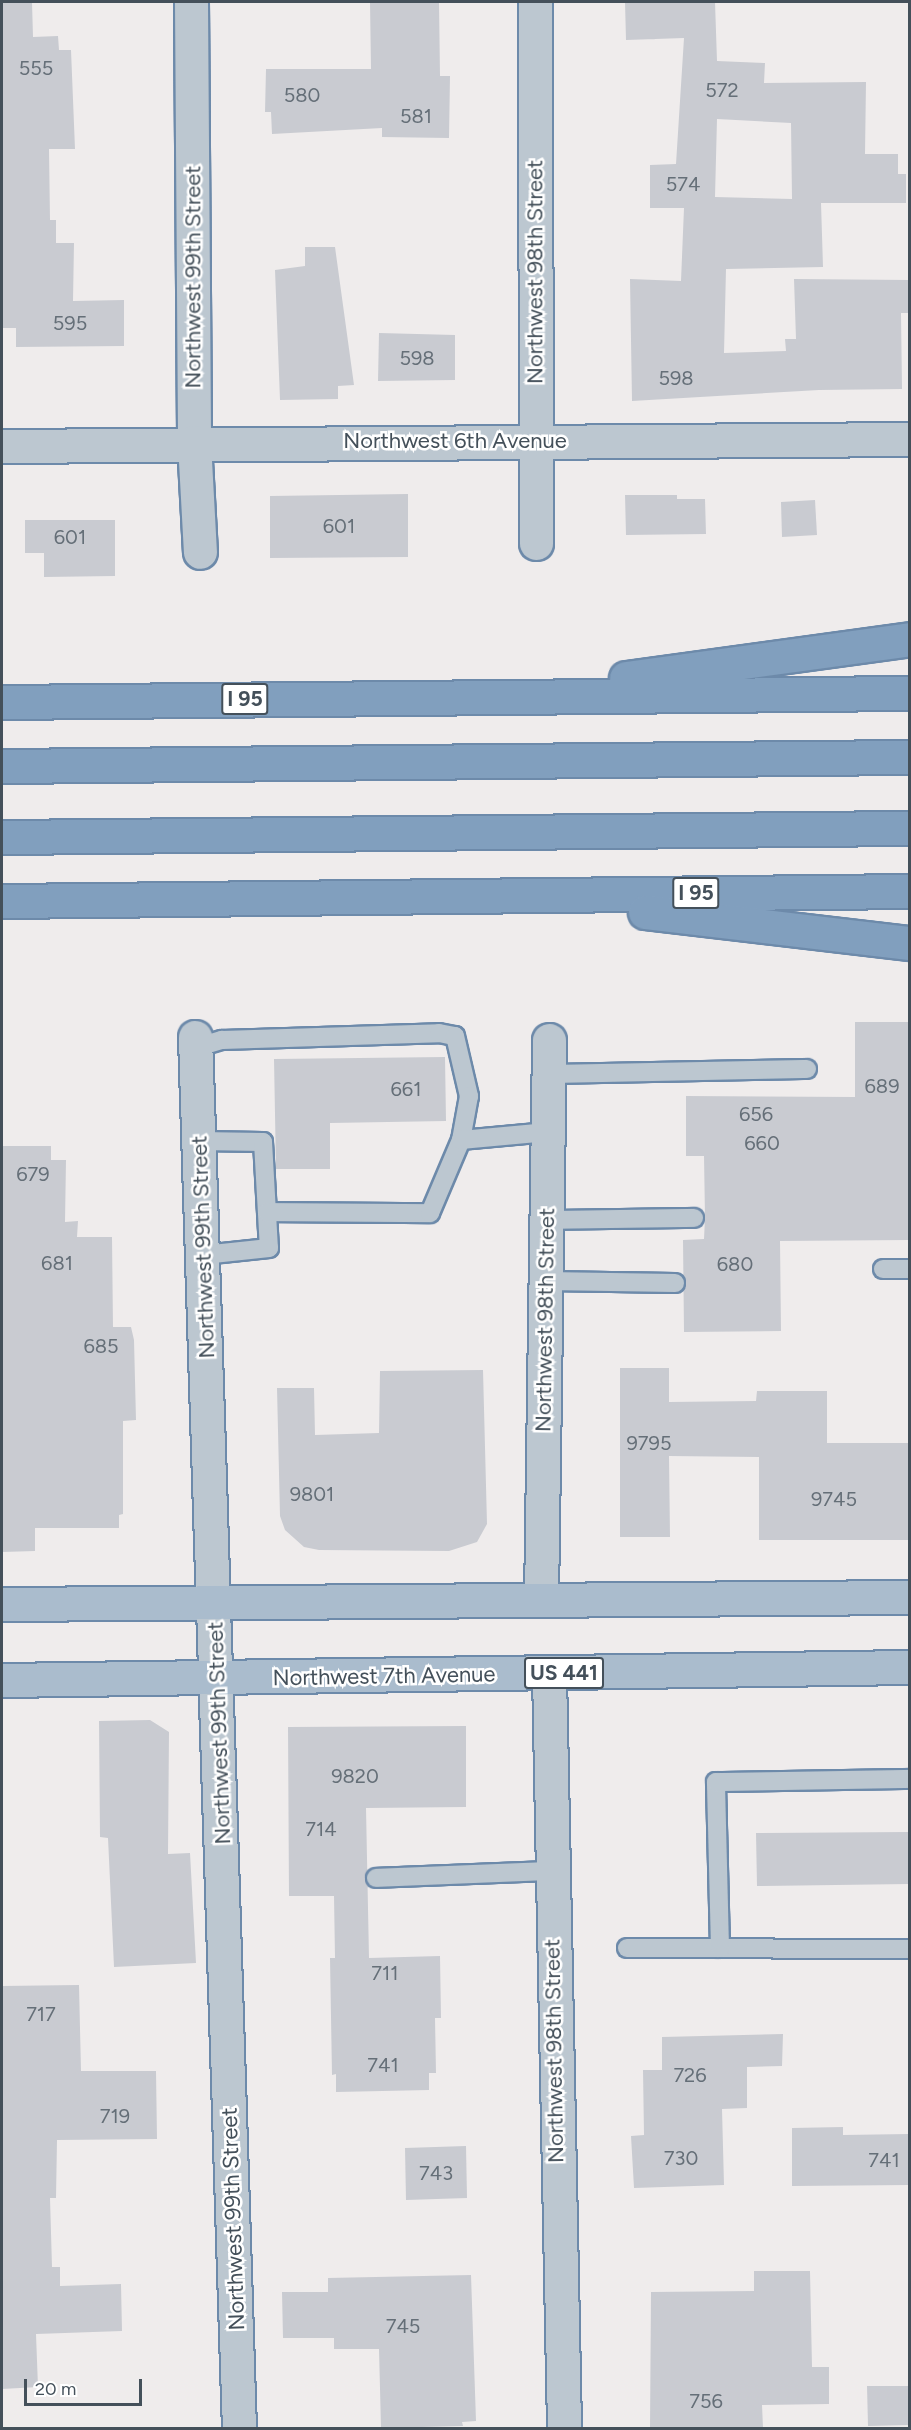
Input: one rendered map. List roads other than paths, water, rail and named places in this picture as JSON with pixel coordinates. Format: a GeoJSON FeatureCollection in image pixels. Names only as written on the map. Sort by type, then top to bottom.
{"type":"FeatureCollection","features":[{"type":"Feature","properties":{"kind":"highway"},"geometry":{"type":"LineString","coordinates":[[488,696],[909,639]]}},
{"type":"Feature","properties":{"kind":"highway","name":"I 95"},"geometry":{"type":"LineString","coordinates":[[2,702],[909,693]]}},
{"type":"Feature","properties":{"kind":"highway"},"geometry":{"type":"LineString","coordinates":[[2,766],[909,757]]}},
{"type":"Feature","properties":{"kind":"highway"},"geometry":{"type":"LineString","coordinates":[[2,837],[909,828]]}},
{"type":"Feature","properties":{"kind":"highway","name":"I 95"},"geometry":{"type":"LineString","coordinates":[[2,901],[909,891]]}},
{"type":"Feature","properties":{"kind":"highway"},"geometry":{"type":"LineString","coordinates":[[482,895],[909,943]]}},
{"type":"Feature","properties":{"kind":"main road"},"geometry":{"type":"LineString","coordinates":[[2,1604],[909,1597]]}},
{"type":"Feature","properties":{"kind":"main road","name":"Northwest 7th Avenue"},"geometry":{"type":"LineString","coordinates":[[2,1680],[218,1679],[909,1667]]}},
{"type":"Feature","properties":{"kind":"street","name":"Northwest 99th Street"},"geometry":{"type":"LineString","coordinates":[[191,2],[194,442],[200,552]]}},
{"type":"Feature","properties":{"kind":"street","name":"Northwest 98th Street"},"geometry":{"type":"LineString","coordinates":[[536,2],[536,543]]}},
{"type":"Feature","properties":{"kind":"street","name":"Northwest 6th Avenue"},"geometry":{"type":"LineString","coordinates":[[2,446],[194,442],[909,439]]}},
{"type":"Feature","properties":{"kind":"street","name":"Northwest 98th Street"},"geometry":{"type":"LineString","coordinates":[[542,1600],[549,1040]]}},
{"type":"Feature","properties":{"kind":"street","name":"Northwest 99th Street"},"geometry":{"type":"LineString","coordinates":[[195,1043],[218,1679],[239,2428]]}},
{"type":"Feature","properties":{"kind":"street","name":"Northwest 98th Street"},"geometry":{"type":"LineString","coordinates":[[549,1673],[564,2428]]}},
{"type":"Feature","properties":{"kind":"lane"},"geometry":{"type":"LineString","coordinates":[[195,1043],[222,1040],[439,1033],[455,1036],[469,1096],[461,1140],[430,1213],[267,1212]]}},
{"type":"Feature","properties":{"kind":"lane"},"geometry":{"type":"LineString","coordinates":[[548,1074],[807,1069]]}},
{"type":"Feature","properties":{"kind":"lane"},"geometry":{"type":"LineString","coordinates":[[461,1140],[548,1132]]}},
{"type":"Feature","properties":{"kind":"lane"},"geometry":{"type":"LineString","coordinates":[[199,1141],[263,1142],[267,1212],[268,1248],[203,1255]]}},
{"type":"Feature","properties":{"kind":"lane"},"geometry":{"type":"LineString","coordinates":[[546,1220],[694,1218]]}},
{"type":"Feature","properties":{"kind":"lane"},"geometry":{"type":"LineString","coordinates":[[883,1269],[909,1269]]}},
{"type":"Feature","properties":{"kind":"lane"},"geometry":{"type":"LineString","coordinates":[[546,1281],[675,1283]]}},
{"type":"Feature","properties":{"kind":"lane"},"geometry":{"type":"LineString","coordinates":[[720,1948],[716,1782],[909,1779]]}},
{"type":"Feature","properties":{"kind":"lane"},"geometry":{"type":"LineString","coordinates":[[376,1878],[552,1871]]}},
{"type":"Feature","properties":{"kind":"lane"},"geometry":{"type":"LineString","coordinates":[[627,1948],[909,1949]]}}]}
